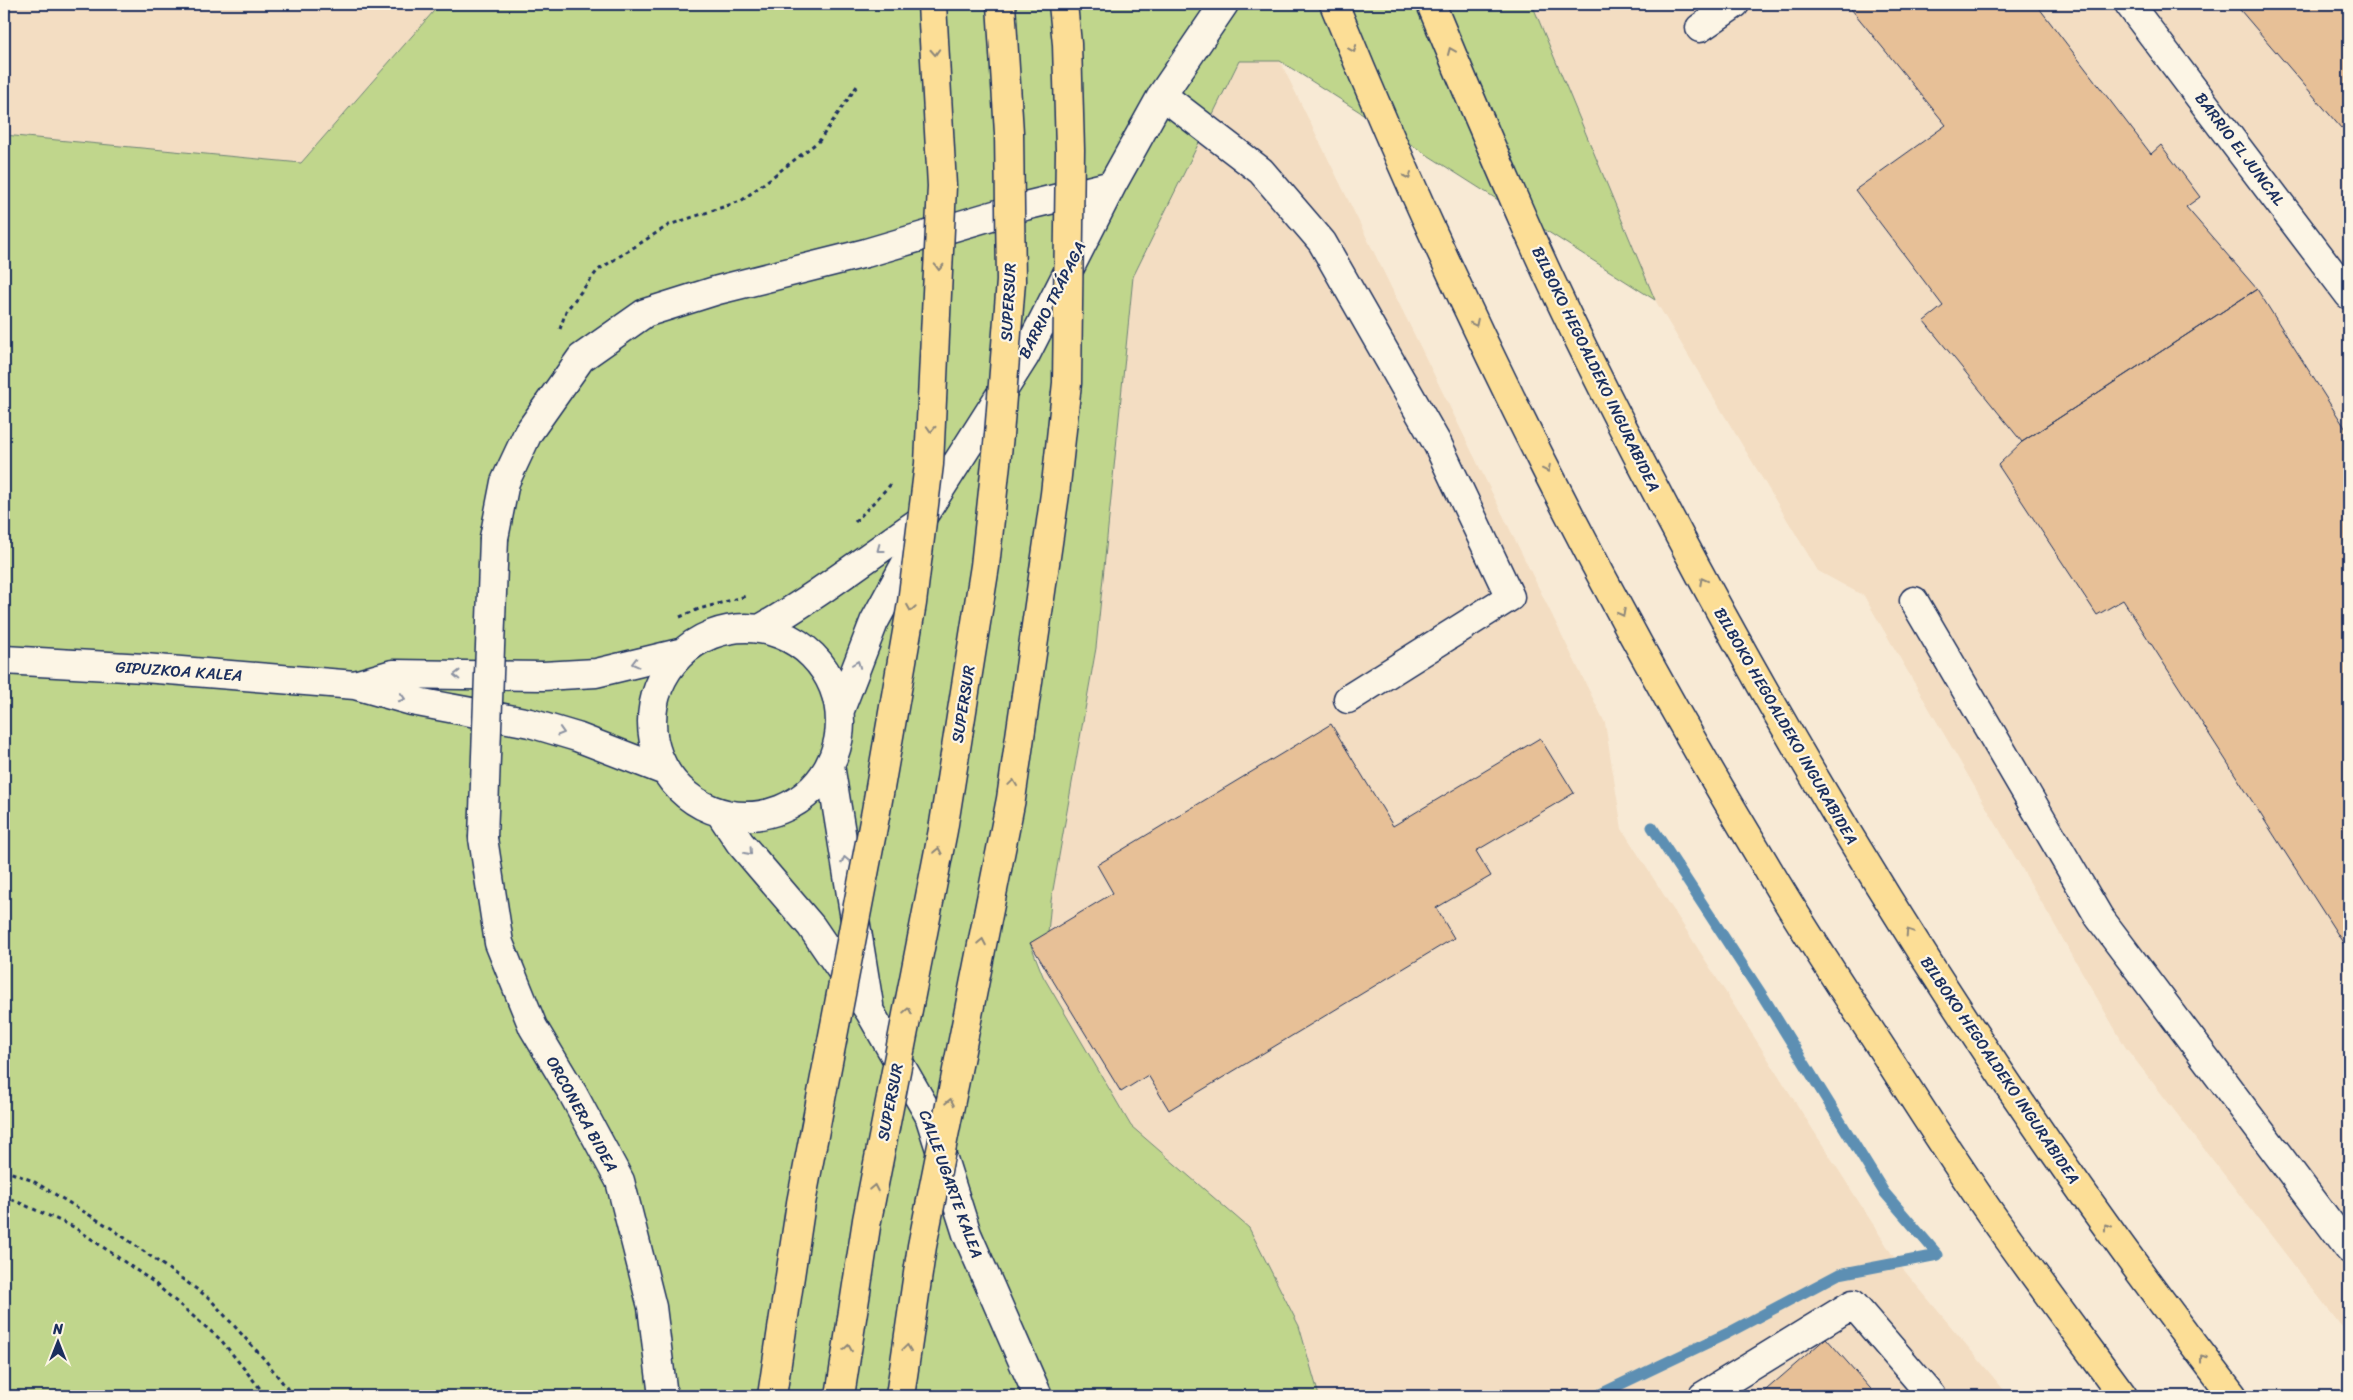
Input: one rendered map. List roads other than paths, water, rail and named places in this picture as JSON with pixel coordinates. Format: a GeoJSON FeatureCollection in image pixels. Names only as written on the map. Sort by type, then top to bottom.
{"type":"FeatureCollection","features":[{"type":"Feature","properties":{"kind":"highway"},"geometry":{"type":"LineString","coordinates":[[772,1396],[801,1203],[876,811],[905,641],[930,464],[942,186],[932,4]]}},
{"type":"Feature","properties":{"kind":"highway","name":"SUPERSUR"},"geometry":{"type":"LineString","coordinates":[[840,1396],[868,1220],[943,830],[985,566],[999,435],[1011,281],[1009,133],[1001,4]]}},
{"type":"Feature","properties":{"kind":"highway"},"geometry":{"type":"LineString","coordinates":[[900,1396],[922,1246],[1011,799],[1055,494],[1067,383],[1070,150],[1064,4]]}},
{"type":"Feature","properties":{"kind":"highway"},"geometry":{"type":"LineString","coordinates":[[1334,4],[1388,131],[1455,280],[1551,478],[1630,628],[1728,803],[1825,962],[1938,1135],[1998,1225],[2123,1396]]}},
{"type":"Feature","properties":{"kind":"highway","name":"BILBOKO HEGOALDEKO INGURABIDEA"},"geometry":{"type":"LineString","coordinates":[[1431,4],[1534,244],[1633,448],[1706,587],[1819,786],[1898,915],[2048,1144],[2233,1396]]}},
{"type":"Feature","properties":{"kind":"street","name":"BARRIO TRÁPAGA"},"geometry":{"type":"LineString","coordinates":[[840,710],[874,622],[906,563],[920,521],[1025,356],[1112,184],[1162,95],[1224,4]]}},
{"type":"Feature","properties":{"kind":"street"},"geometry":{"type":"LineString","coordinates":[[1700,28],[1735,4]]}},
{"type":"Feature","properties":{"kind":"street","name":"BARRIO EL JUNCAL"},"geometry":{"type":"LineString","coordinates":[[2129,4],[2349,295]]}},
{"type":"Feature","properties":{"kind":"street"},"geometry":{"type":"LineString","coordinates":[[1162,95],[1261,171],[1322,242],[1438,445],[1510,597],[1348,699]]}},
{"type":"Feature","properties":{"kind":"street","name":"ORCONERA BIDEA"},"geometry":{"type":"LineString","coordinates":[[662,1396],[652,1307],[620,1181],[573,1094],[533,1027],[499,943],[483,838],[494,538],[506,482],[528,433],[581,358],[645,313],[718,290],[866,253],[1025,206],[1112,184]]}},
{"type":"Feature","properties":{"kind":"street"},"geometry":{"type":"LineString","coordinates":[[760,629],[840,579],[920,521]]}},
{"type":"Feature","properties":{"kind":"street"},"geometry":{"type":"LineString","coordinates":[[1914,601],[2100,917],[2349,1249]]}},
{"type":"Feature","properties":{"kind":"street"},"geometry":{"type":"LineString","coordinates":[[732,629],[760,629],[789,638],[814,656],[831,681],[840,710],[839,738],[830,765],[811,791],[784,809],[752,816],[720,813],[698,804],[680,790],[665,771],[653,741],[652,708],[663,678],[683,652],[706,637],[732,629]]}},
{"type":"Feature","properties":{"kind":"street"},"geometry":{"type":"LineString","coordinates":[[355,685],[393,674],[544,676],[596,673],[683,652]]}},
{"type":"Feature","properties":{"kind":"street","name":"GIPUZKOA KALEA"},"geometry":{"type":"LineString","coordinates":[[4,660],[144,668],[355,685]]}},
{"type":"Feature","properties":{"kind":"street"},"geometry":{"type":"LineString","coordinates":[[355,685],[412,701],[530,722],[577,737],[665,771]]}},
{"type":"Feature","properties":{"kind":"street"},"geometry":{"type":"LineString","coordinates":[[830,765],[870,1012]]}},
{"type":"Feature","properties":{"kind":"street","name":"CALLE UGARTE KALEA"},"geometry":{"type":"LineString","coordinates":[[720,813],[740,843],[811,926],[870,1012],[930,1115],[967,1234],[1038,1396]]}},
{"type":"Feature","properties":{"kind":"street"},"geometry":{"type":"LineString","coordinates":[[1703,1396],[1852,1304],[1932,1396]]}},
{"type":"Feature","properties":{"kind":"waterway"},"geometry":{"type":"LineString","coordinates":[[1596,1396],[1728,1333],[1839,1274],[1938,1255],[1884,1192],[1764,998],[1652,827]]}}]}
